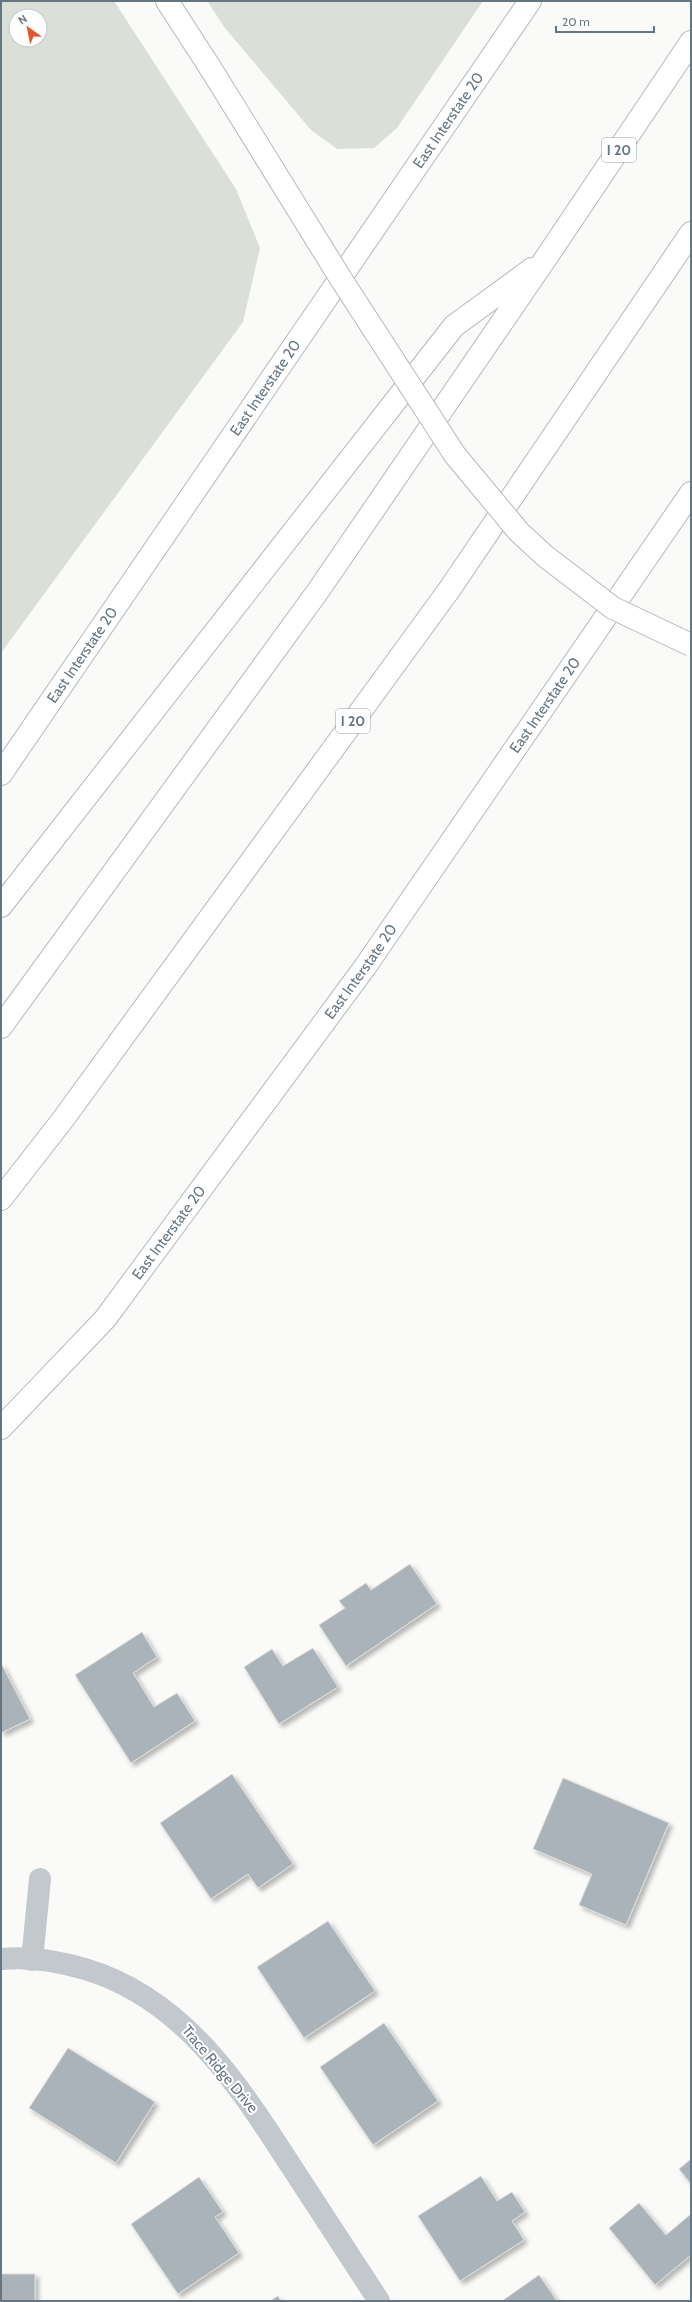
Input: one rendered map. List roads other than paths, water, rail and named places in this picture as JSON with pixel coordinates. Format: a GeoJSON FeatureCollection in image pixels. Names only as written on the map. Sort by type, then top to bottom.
{"type":"FeatureCollection","features":[{"type":"Feature","properties":{"kind":"main road"},"geometry":{"type":"LineString","coordinates":[[167,1],[341,279],[455,455],[475,482],[519,532],[545,556],[613,608],[691,645]]}},
{"type":"Feature","properties":{"kind":"main road","name":"East Interstate 20"},"geometry":{"type":"LineString","coordinates":[[1,774],[530,1]]}},
{"type":"Feature","properties":{"kind":"main road","name":"I 20"},"geometry":{"type":"LineString","coordinates":[[1,1027],[318,591],[546,258],[691,42]]}},
{"type":"Feature","properties":{"kind":"main road","name":"I 20"},"geometry":{"type":"LineString","coordinates":[[1,1199],[64,1118],[449,590],[691,233]]}},
{"type":"Feature","properties":{"kind":"main road"},"geometry":{"type":"LineString","coordinates":[[1,906],[454,326],[546,258]]}},
{"type":"Feature","properties":{"kind":"main road","name":"East Interstate 20"},"geometry":{"type":"LineString","coordinates":[[1,1428],[105,1319],[365,967],[691,493]]}},
{"type":"Feature","properties":{"kind":"street"},"geometry":{"type":"LineString","coordinates":[[32,1960],[40,1879]]}},
{"type":"Feature","properties":{"kind":"street","name":"Trace Ridge Drive"},"geometry":{"type":"LineString","coordinates":[[1,1959],[61,1962],[105,1975],[146,1995],[178,2020],[213,2056],[247,2098],[379,2301]]}}]}
